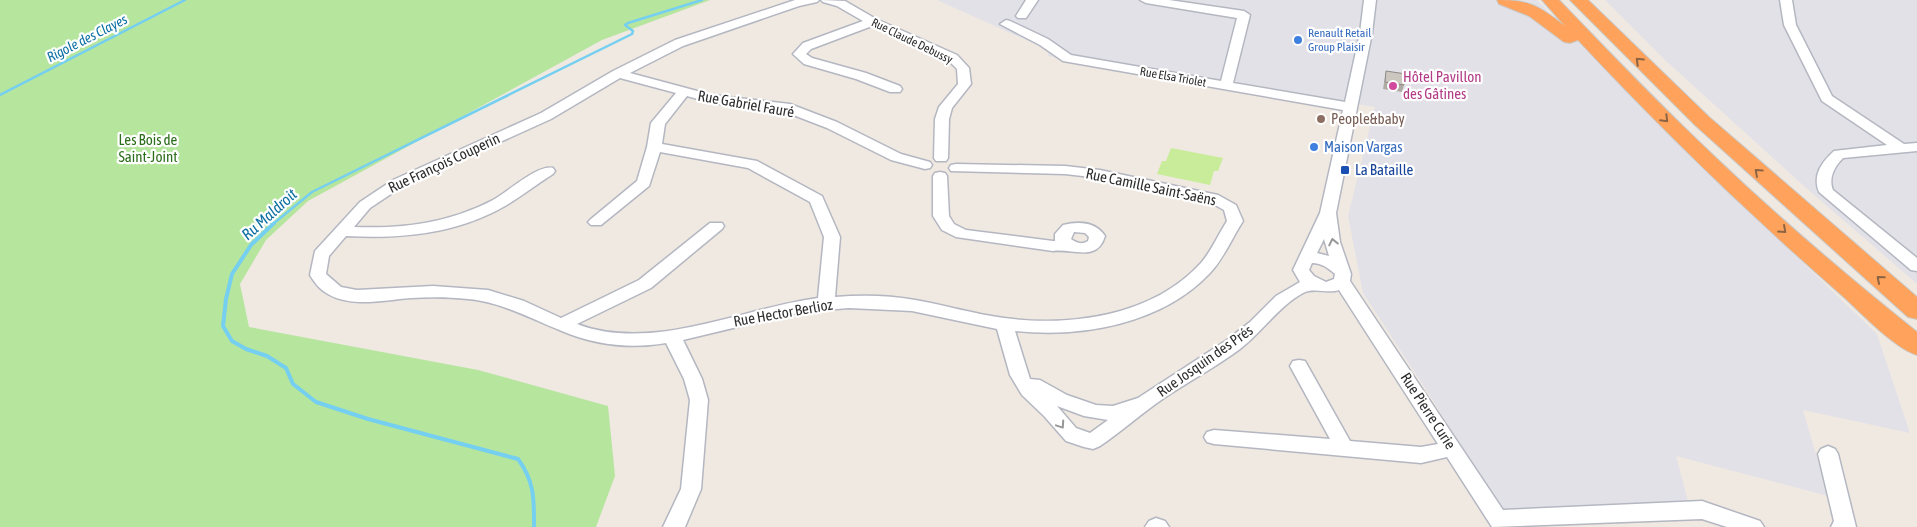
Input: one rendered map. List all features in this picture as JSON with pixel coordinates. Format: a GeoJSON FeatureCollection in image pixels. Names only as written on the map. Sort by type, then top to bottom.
{"type":"FeatureCollection","features":[{"type":"Feature","properties":{"kind":"highway"},"geometry":{"type":"LineString","coordinates":[[1505,0],[1535,12],[1630,85]]}},
{"type":"Feature","properties":{"kind":"highway"},"geometry":{"type":"LineString","coordinates":[[1550,0],[1630,85],[1708,161],[1843,285],[1917,346]]}},
{"type":"Feature","properties":{"kind":"highway"},"geometry":{"type":"LineString","coordinates":[[1578,0],[1702,121],[1917,310]]}},
{"type":"Feature","properties":{"kind":"street"},"geometry":{"type":"LineString","coordinates":[[618,74],[679,43],[706,32],[797,3],[813,0]]}},
{"type":"Feature","properties":{"kind":"street","name":"Rue Claude Debussy"},"geometry":{"type":"LineString","coordinates":[[827,0],[841,3],[872,22],[953,58],[963,68],[965,84],[946,107],[942,119],[941,158]]}},
{"type":"Feature","properties":{"kind":"street"},"geometry":{"type":"LineString","coordinates":[[1022,16],[1032,0]]}},
{"type":"Feature","properties":{"kind":"street"},"geometry":{"type":"LineString","coordinates":[[1146,0],[1244,14],[1226,86]]}},
{"type":"Feature","properties":{"kind":"street"},"geometry":{"type":"LineString","coordinates":[[1786,0],[1790,26],[1827,98],[1910,148]]}},
{"type":"Feature","properties":{"kind":"street"},"geometry":{"type":"LineString","coordinates":[[1313,284],[1304,278],[1303,265],[1328,213],[1372,4]]}},
{"type":"Feature","properties":{"kind":"street"},"geometry":{"type":"LineString","coordinates":[[872,22],[807,46],[800,54],[808,61],[861,76],[895,89]]}},
{"type":"Feature","properties":{"kind":"street","name":"Rue Elsa Triolet"},"geometry":{"type":"LineString","coordinates":[[1006,24],[1044,42],[1067,58],[1349,107]]}},
{"type":"Feature","properties":{"kind":"street"},"geometry":{"type":"LineString","coordinates":[[861,76],[875,68]]}},
{"type":"Feature","properties":{"kind":"street","name":"Rue Gabriel Fauré"},"geometry":{"type":"LineString","coordinates":[[618,74],[712,99],[784,107],[832,125],[896,157],[925,165]]}},
{"type":"Feature","properties":{"kind":"street","name":"Rue François Couperin"},"geometry":{"type":"LineString","coordinates":[[563,324],[505,300],[468,293],[357,296],[335,292],[329,289],[318,275],[321,255],[365,206],[398,183],[540,119],[618,74]]}},
{"type":"Feature","properties":{"kind":"street"},"geometry":{"type":"LineString","coordinates":[[596,222],[632,195],[644,183],[654,147],[658,123],[684,92]]}},
{"type":"Feature","properties":{"kind":"street"},"geometry":{"type":"LineString","coordinates":[[654,147],[752,164],[817,200],[832,237],[826,303]]}},
{"type":"Feature","properties":{"kind":"street"},"geometry":{"type":"LineString","coordinates":[[1910,148],[1839,154],[1828,165],[1823,184],[1826,192],[1917,266]]}},
{"type":"Feature","properties":{"kind":"street"},"geometry":{"type":"LineString","coordinates":[[941,158],[955,162],[956,168],[949,175],[940,176],[928,172],[925,165],[933,159],[941,158]]}},
{"type":"Feature","properties":{"kind":"street","name":"Rue Camille Saint-Saëns"},"geometry":{"type":"LineString","coordinates":[[956,168],[1036,169],[1100,174],[1213,198],[1231,208],[1235,221],[1207,266],[1190,282],[1168,298],[1138,312],[1094,322],[1027,326]]}},
{"type":"Feature","properties":{"kind":"street"},"geometry":{"type":"LineString","coordinates":[[342,231],[384,234],[416,231],[451,223],[476,214],[548,171]]}},
{"type":"Feature","properties":{"kind":"street"},"geometry":{"type":"LineString","coordinates":[[940,176],[940,216],[948,227],[962,234],[1053,246],[1066,244]]}},
{"type":"Feature","properties":{"kind":"street"},"geometry":{"type":"LineString","coordinates":[[522,188],[539,194]]}},
{"type":"Feature","properties":{"kind":"street"},"geometry":{"type":"LineString","coordinates":[[1328,213],[1338,279]]}},
{"type":"Feature","properties":{"kind":"street"},"geometry":{"type":"LineString","coordinates":[[563,324],[645,284],[716,226]]}},
{"type":"Feature","properties":{"kind":"street","name":"Rue Pierre Curie"},"geometry":{"type":"LineString","coordinates":[[1303,265],[1314,257],[1322,258],[1354,296],[1500,523]]}},
{"type":"Feature","properties":{"kind":"street","name":"Rue Josquin des Prés"},"geometry":{"type":"LineString","coordinates":[[1279,303],[1303,265]]}},
{"type":"Feature","properties":{"kind":"street","name":"Rue Pierre Curie"},"geometry":{"type":"LineString","coordinates":[[1313,284],[1338,279]]}},
{"type":"Feature","properties":{"kind":"street","name":"Rue Josquin des Prés"},"geometry":{"type":"LineString","coordinates":[[1152,397],[1222,353],[1248,333],[1279,303],[1304,285],[1313,284]]}},
{"type":"Feature","properties":{"kind":"street","name":"Rue Hector Berlioz"},"geometry":{"type":"LineString","coordinates":[[563,324],[600,337],[632,340],[672,336],[784,309],[826,303],[866,302],[911,305],[1004,324],[1027,326]]}},
{"type":"Feature","properties":{"kind":"street"},"geometry":{"type":"LineString","coordinates":[[1004,324],[1015,355],[1019,374],[1025,387],[1055,416],[1067,434],[1081,440],[1093,441],[1115,427],[1152,397]]}},
{"type":"Feature","properties":{"kind":"street"},"geometry":{"type":"LineString","coordinates":[[1015,355],[1025,335],[1027,326]]}},
{"type":"Feature","properties":{"kind":"street"},"geometry":{"type":"LineString","coordinates":[[672,336],[693,378],[699,400],[691,490],[674,527]]}},
{"type":"Feature","properties":{"kind":"street"},"geometry":{"type":"LineString","coordinates":[[1299,366],[1344,448]]}},
{"type":"Feature","properties":{"kind":"street"},"geometry":{"type":"LineString","coordinates":[[1019,374],[1046,394],[1078,408],[1112,413],[1152,397]]}},
{"type":"Feature","properties":{"kind":"street"},"geometry":{"type":"LineString","coordinates":[[1214,437],[1421,455],[1452,448]]}},
{"type":"Feature","properties":{"kind":"street"},"geometry":{"type":"LineString","coordinates":[[1828,454],[1846,525],[1842,527]]}},
{"type":"Feature","properties":{"kind":"street"},"geometry":{"type":"LineString","coordinates":[[1500,523],[1702,510],[1753,527]]}},
{"type":"Feature","properties":{"kind":"shaded area"},"geometry":{"type":"Polygon","coordinates":[[[937,0],[1537,0],[1650,116],[1877,334],[1910,433],[1803,410],[1828,496],[1676,456],[1691,512],[1510,527],[1436,405],[1363,293],[1348,216],[1375,107],[1048,56],[1048,50],[937,0]]]}},
{"type":"Feature","properties":{"kind":"shaded area"},"geometry":{"type":"Polygon","coordinates":[[[1605,0],[1917,0],[1917,284],[1805,187],[1665,60],[1605,0]]]}},
{"type":"Feature","properties":{"kind":"green space","name":"Les Bois de Saint-Joint"},"geometry":{"type":"Polygon","coordinates":[[[0,0],[710,0],[602,40],[308,201],[266,240],[240,284],[249,327],[478,370],[608,406],[615,476],[596,527],[0,527],[0,0]]]}},
{"type":"Feature","properties":{"kind":"green space"},"geometry":{"type":"Polygon","coordinates":[[[1171,148],[1223,158],[1218,171],[1214,171],[1210,185],[1157,174],[1162,161],[1166,161],[1171,148]]]}},
{"type":"Feature","properties":{"kind":"building"},"geometry":{"type":"Polygon","coordinates":[[[1386,71],[1406,74],[1404,85],[1385,82],[1386,71]]]}},
{"type":"Feature","properties":{"kind":"waterway","name":"Rigole des Clayes"},"geometry":{"type":"LineString","coordinates":[[0,95],[185,0]]}},
{"type":"Feature","properties":{"kind":"waterway","name":"Ru Maldroit"},"geometry":{"type":"LineString","coordinates":[[273,224],[312,192],[632,34],[633,31],[625,25],[628,23],[702,0]]}},
{"type":"Feature","properties":{"kind":"waterway","name":"Ru Maldroit"},"geometry":{"type":"LineString","coordinates":[[274,223],[251,245],[232,274],[226,299],[223,326],[232,341],[246,349],[267,356],[286,368],[293,384],[316,402],[368,419],[518,459],[524,467],[531,484],[534,527]]}},
{"type":"Feature","properties":{"kind":"place","name":"Renault Retail Group Plaisir"},"geometry":{"type":"Point","coordinates":[1298,40]}},
{"type":"Feature","properties":{"kind":"place","name":"Hôtel Pavillon des Gâtines"},"geometry":{"type":"Point","coordinates":[1393,86]}},
{"type":"Feature","properties":{"kind":"place","name":"People&baby"},"geometry":{"type":"Point","coordinates":[1321,119]}},
{"type":"Feature","properties":{"kind":"place","name":"Maison Vargas"},"geometry":{"type":"Point","coordinates":[1314,147]}},
{"type":"Feature","properties":{"kind":"place","name":"La Bataille"},"geometry":{"type":"Point","coordinates":[1345,170]}}]}
